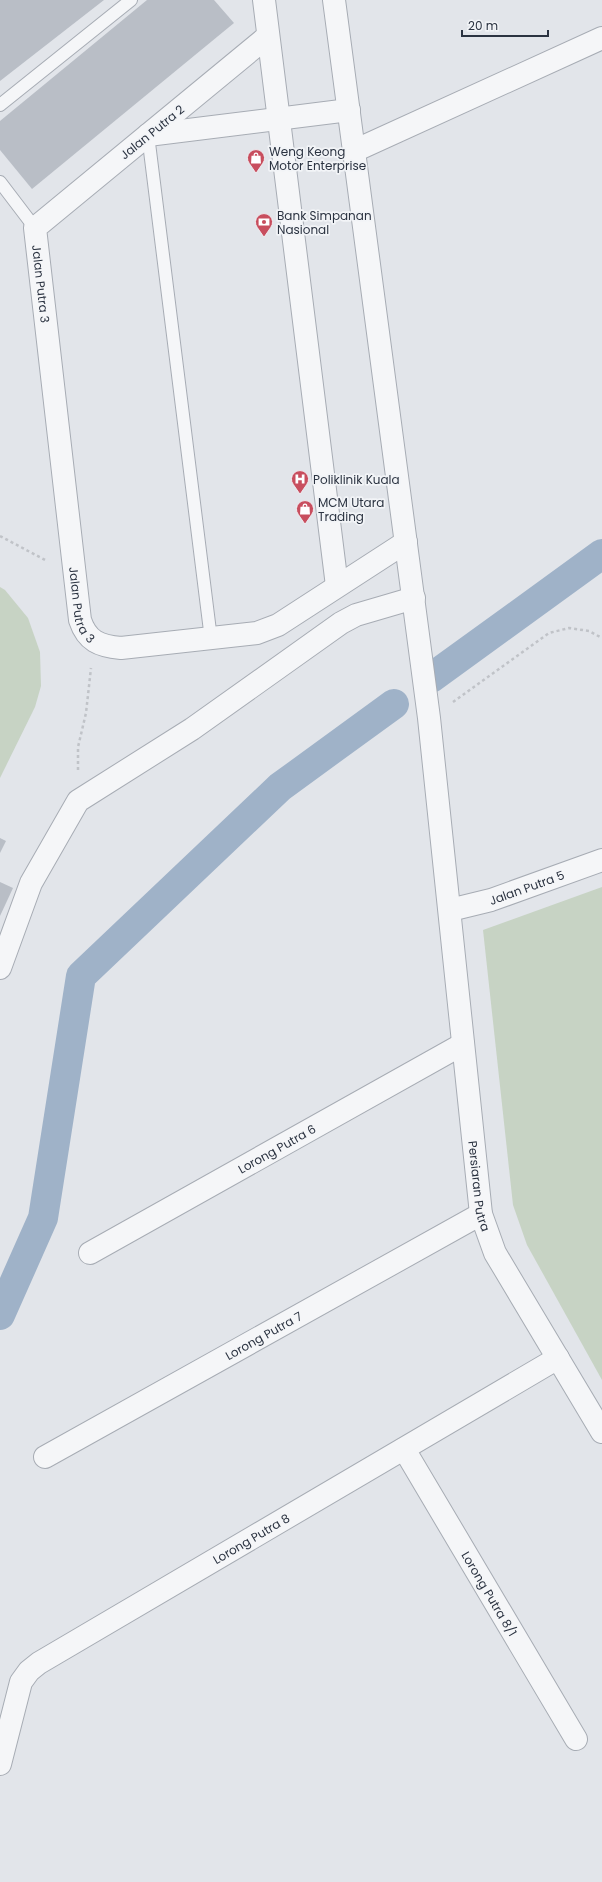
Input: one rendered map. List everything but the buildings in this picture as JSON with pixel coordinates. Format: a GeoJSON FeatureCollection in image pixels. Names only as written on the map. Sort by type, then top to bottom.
{"type":"FeatureCollection","features":[{"type":"Feature","properties":{"kind":"street"},"geometry":{"type":"LineString","coordinates":[[264,0],[337,586]]}},
{"type":"Feature","properties":{"kind":"street","name":"Persiaran Putra"},"geometry":{"type":"LineString","coordinates":[[334,0],[429,718],[481,1214],[495,1253],[602,1431]]}},
{"type":"Feature","properties":{"kind":"street","name":"Jalan Putra 2"},"geometry":{"type":"LineString","coordinates":[[35,228],[268,36]]}},
{"type":"Feature","properties":{"kind":"street"},"geometry":{"type":"LineString","coordinates":[[354,151],[602,38]]}},
{"type":"Feature","properties":{"kind":"street"},"geometry":{"type":"LineString","coordinates":[[148,135],[349,110]]}},
{"type":"Feature","properties":{"kind":"street","name":"Jalan Putra 3"},"geometry":{"type":"LineString","coordinates":[[35,228],[80,620],[84,631],[94,641],[107,647],[121,648],[257,633],[278,625],[406,542]]}},
{"type":"Feature","properties":{"kind":"street"},"geometry":{"type":"LineString","coordinates":[[0,968],[31,884],[78,801],[192,728],[341,623],[356,615],[414,598]]}},
{"type":"Feature","properties":{"kind":"street","name":"Jalan Putra 5"},"geometry":{"type":"LineString","coordinates":[[450,910],[491,900],[602,860]]}},
{"type":"Feature","properties":{"kind":"street","name":"Lorong Putra 6"},"geometry":{"type":"LineString","coordinates":[[90,1252],[464,1044]]}},
{"type":"Feature","properties":{"kind":"street","name":"Lorong Putra 7"},"geometry":{"type":"LineString","coordinates":[[45,1456],[481,1214]]}},
{"type":"Feature","properties":{"kind":"street","name":"Lorong Putra 8"},"geometry":{"type":"LineString","coordinates":[[0,1764],[21,1682],[29,1671],[39,1663],[558,1358]]}},
{"type":"Feature","properties":{"kind":"street","name":"Lorong Putra 8/1"},"geometry":{"type":"LineString","coordinates":[[404,1449],[576,1739]]}},
{"type":"Feature","properties":{"kind":"lane"},"geometry":{"type":"LineString","coordinates":[[0,106],[131,0]]}},
{"type":"Feature","properties":{"kind":"lane"},"geometry":{"type":"LineString","coordinates":[[148,135],[211,639]]}},
{"type":"Feature","properties":{"kind":"lane"},"geometry":{"type":"LineString","coordinates":[[0,182],[35,228]]}},
{"type":"Feature","properties":{"kind":"path"},"geometry":{"type":"LineString","coordinates":[[0,536],[76,577]]}},
{"type":"Feature","properties":{"kind":"path"},"geometry":{"type":"LineString","coordinates":[[429,718],[549,633],[569,628],[590,631],[602,638]]}},
{"type":"Feature","properties":{"kind":"path"},"geometry":{"type":"LineString","coordinates":[[78,801],[78,747],[86,713],[94,641]]}},
{"type":"Feature","properties":{"kind":"green space"},"geometry":{"type":"Polygon","coordinates":[[[0,587],[5,590],[28,618],[40,652],[41,686],[35,707],[0,778],[0,587]]]}},
{"type":"Feature","properties":{"kind":"green space"},"geometry":{"type":"Polygon","coordinates":[[[602,887],[602,1380],[527,1245],[513,1205],[483,930],[602,887]]]}},
{"type":"Feature","properties":{"kind":"waterway"},"geometry":{"type":"LineString","coordinates":[[431,678],[602,554]]}},
{"type":"Feature","properties":{"kind":"waterway"},"geometry":{"type":"LineString","coordinates":[[0,1315],[43,1218],[81,976],[280,787],[394,704]]}},
{"type":"Feature","properties":{"kind":"place","name":"Weng Keong Motor Enterprise"},"geometry":{"type":"Point","coordinates":[256,173]}},
{"type":"Feature","properties":{"kind":"place","name":"Bank Simpanan Nasional"},"geometry":{"type":"Point","coordinates":[264,237]}},
{"type":"Feature","properties":{"kind":"place","name":"Poliklinik Kuala"},"geometry":{"type":"Point","coordinates":[300,494]}},
{"type":"Feature","properties":{"kind":"place","name":"MCM Utara Trading"},"geometry":{"type":"Point","coordinates":[305,524]}}]}
